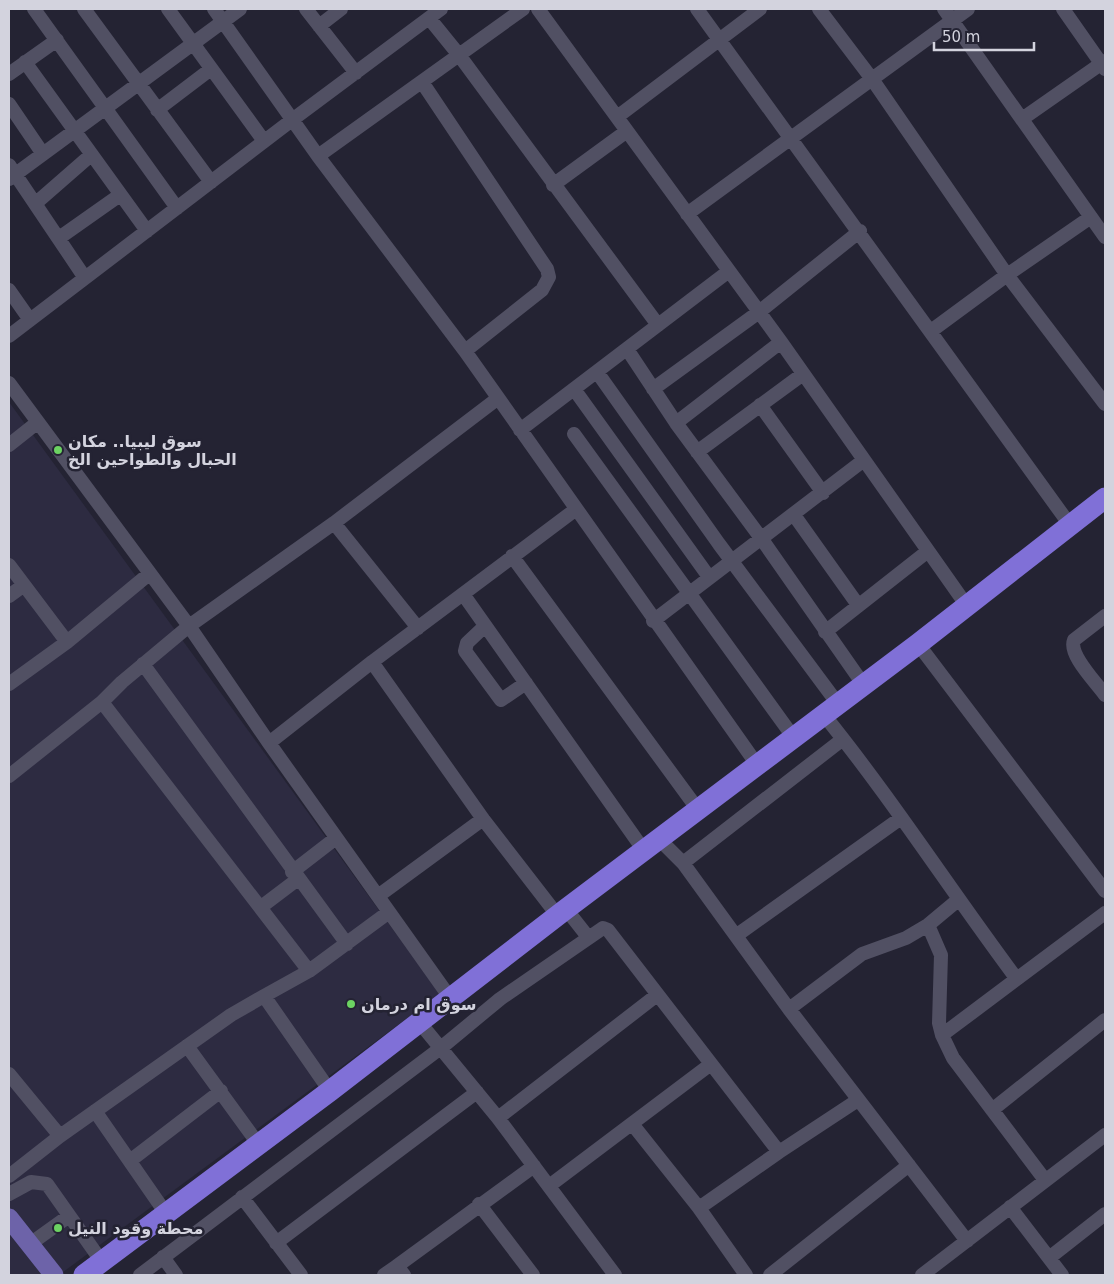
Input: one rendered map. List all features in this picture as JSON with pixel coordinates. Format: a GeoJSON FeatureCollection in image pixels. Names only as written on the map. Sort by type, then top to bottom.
{"type":"FeatureCollection","features":[{"type":"Feature","properties":{"kind":"highway"},"geometry":{"type":"LineString","coordinates":[[84,1275],[330,1092],[562,912],[699,811],[863,684],[918,644],[1105,498]]}},
{"type":"Feature","properties":{"kind":"main road"},"geometry":{"type":"LineString","coordinates":[[9,1218],[55,1274]]}},
{"type":"Feature","properties":{"kind":"street"},"geometry":{"type":"LineString","coordinates":[[34,9],[104,109],[177,208]]}},
{"type":"Feature","properties":{"kind":"street"},"geometry":{"type":"LineString","coordinates":[[168,9],[192,45],[264,141]]}},
{"type":"Feature","properties":{"kind":"street"},"geometry":{"type":"LineString","coordinates":[[214,9],[318,156],[464,351],[653,621],[758,766]]}},
{"type":"Feature","properties":{"kind":"street"},"geometry":{"type":"LineString","coordinates":[[85,278],[36,203],[11,173],[43,154],[240,9]]}},
{"type":"Feature","properties":{"kind":"street"},"geometry":{"type":"LineString","coordinates":[[306,9],[356,73]]}},
{"type":"Feature","properties":{"kind":"street"},"geometry":{"type":"LineString","coordinates":[[319,26],[340,9]]}},
{"type":"Feature","properties":{"kind":"street"},"geometry":{"type":"LineString","coordinates":[[318,156],[523,9]]}},
{"type":"Feature","properties":{"kind":"street"},"geometry":{"type":"LineString","coordinates":[[538,9],[781,342],[967,606]]}},
{"type":"Feature","properties":{"kind":"street"},"geometry":{"type":"LineString","coordinates":[[697,9],[792,137],[1070,525]]}},
{"type":"Feature","properties":{"kind":"street"},"geometry":{"type":"LineString","coordinates":[[617,116],[760,9]]}},
{"type":"Feature","properties":{"kind":"street"},"geometry":{"type":"LineString","coordinates":[[819,9],[872,79],[1007,275],[1105,404]]}},
{"type":"Feature","properties":{"kind":"street"},"geometry":{"type":"LineString","coordinates":[[944,9],[1105,237]]}},
{"type":"Feature","properties":{"kind":"street"},"geometry":{"type":"LineString","coordinates":[[687,214],[968,9]]}},
{"type":"Feature","properties":{"kind":"street"},"geometry":{"type":"LineString","coordinates":[[1022,119],[1104,64],[1062,9]]}},
{"type":"Feature","properties":{"kind":"street"},"geometry":{"type":"LineString","coordinates":[[92,11],[157,110],[212,182]]}},
{"type":"Feature","properties":{"kind":"street"},"geometry":{"type":"LineString","coordinates":[[9,336],[437,11],[459,54],[658,325]]}},
{"type":"Feature","properties":{"kind":"street"},"geometry":{"type":"LineString","coordinates":[[10,72],[57,40]]}},
{"type":"Feature","properties":{"kind":"street"},"geometry":{"type":"LineString","coordinates":[[25,62],[91,156],[147,231]]}},
{"type":"Feature","properties":{"kind":"street"},"geometry":{"type":"LineString","coordinates":[[157,110],[211,70]]}},
{"type":"Feature","properties":{"kind":"street"},"geometry":{"type":"LineString","coordinates":[[422,82],[547,269],[548,276],[542,290],[464,351]]}},
{"type":"Feature","properties":{"kind":"street"},"geometry":{"type":"LineString","coordinates":[[9,104],[43,154]]}},
{"type":"Feature","properties":{"kind":"street"},"geometry":{"type":"LineString","coordinates":[[554,185],[627,131]]}},
{"type":"Feature","properties":{"kind":"street"},"geometry":{"type":"LineString","coordinates":[[36,203],[91,156]]}},
{"type":"Feature","properties":{"kind":"street"},"geometry":{"type":"LineString","coordinates":[[59,238],[120,195]]}},
{"type":"Feature","properties":{"kind":"street"},"geometry":{"type":"LineString","coordinates":[[931,331],[1007,275],[1091,218]]}},
{"type":"Feature","properties":{"kind":"street"},"geometry":{"type":"LineString","coordinates":[[653,389],[759,312],[860,232]]}},
{"type":"Feature","properties":{"kind":"street"},"geometry":{"type":"LineString","coordinates":[[520,430],[729,271]]}},
{"type":"Feature","properties":{"kind":"street"},"geometry":{"type":"LineString","coordinates":[[9,290],[30,320]]}},
{"type":"Feature","properties":{"kind":"street"},"geometry":{"type":"LineString","coordinates":[[676,423],[781,342]]}},
{"type":"Feature","properties":{"kind":"street"},"geometry":{"type":"LineString","coordinates":[[627,349],[676,423],[761,538],[824,632],[863,684]]}},
{"type":"Feature","properties":{"kind":"street"},"geometry":{"type":"LineString","coordinates":[[597,372],[731,560],[831,709],[843,739],[1016,978]]}},
{"type":"Feature","properties":{"kind":"street"},"geometry":{"type":"LineString","coordinates":[[697,452],[803,374]]}},
{"type":"Feature","properties":{"kind":"street"},"geometry":{"type":"LineString","coordinates":[[9,383],[189,626],[269,743],[451,999]]}},
{"type":"Feature","properties":{"kind":"street"},"geometry":{"type":"LineString","coordinates":[[574,389],[709,577]]}},
{"type":"Feature","properties":{"kind":"street"},"geometry":{"type":"LineString","coordinates":[[9,776],[102,702],[143,664],[189,626],[334,522],[497,399]]}},
{"type":"Feature","properties":{"kind":"street"},"geometry":{"type":"LineString","coordinates":[[760,404],[824,492]]}},
{"type":"Feature","properties":{"kind":"street"},"geometry":{"type":"LineString","coordinates":[[9,445],[38,422]]}},
{"type":"Feature","properties":{"kind":"street"},"geometry":{"type":"LineString","coordinates":[[574,434],[794,738]]}},
{"type":"Feature","properties":{"kind":"street"},"geometry":{"type":"LineString","coordinates":[[653,621],[864,460]]}},
{"type":"Feature","properties":{"kind":"street"},"geometry":{"type":"LineString","coordinates":[[269,743],[372,662],[575,510]]}},
{"type":"Feature","properties":{"kind":"street"},"geometry":{"type":"LineString","coordinates":[[794,515],[858,605]]}},
{"type":"Feature","properties":{"kind":"street"},"geometry":{"type":"LineString","coordinates":[[334,522],[418,628]]}},
{"type":"Feature","properties":{"kind":"street"},"geometry":{"type":"LineString","coordinates":[[824,632],[928,551]]}},
{"type":"Feature","properties":{"kind":"street"},"geometry":{"type":"LineString","coordinates":[[512,556],[699,811]]}},
{"type":"Feature","properties":{"kind":"street"},"geometry":{"type":"LineString","coordinates":[[9,565],[67,642]]}},
{"type":"Feature","properties":{"kind":"street"},"geometry":{"type":"LineString","coordinates":[[9,684],[67,642],[149,574]]}},
{"type":"Feature","properties":{"kind":"street"},"geometry":{"type":"LineString","coordinates":[[9,596],[24,585]]}},
{"type":"Feature","properties":{"kind":"street"},"geometry":{"type":"LineString","coordinates":[[463,594],[526,683],[652,846],[683,863],[789,1009],[967,1241]]}},
{"type":"Feature","properties":{"kind":"street"},"geometry":{"type":"LineString","coordinates":[[1105,616],[1074,640],[1072,646],[1074,654],[1105,695]]}},
{"type":"Feature","properties":{"kind":"street"},"geometry":{"type":"LineString","coordinates":[[486,626],[467,643],[465,651],[501,700],[526,683]]}},
{"type":"Feature","properties":{"kind":"street"},"geometry":{"type":"LineString","coordinates":[[918,644],[1100,874],[1105,891]]}},
{"type":"Feature","properties":{"kind":"street"},"geometry":{"type":"LineString","coordinates":[[372,662],[483,818],[562,912],[588,937]]}},
{"type":"Feature","properties":{"kind":"street"},"geometry":{"type":"LineString","coordinates":[[143,664],[295,876],[347,944]]}},
{"type":"Feature","properties":{"kind":"street"},"geometry":{"type":"LineString","coordinates":[[102,702],[309,971]]}},
{"type":"Feature","properties":{"kind":"street"},"geometry":{"type":"LineString","coordinates":[[683,863],[843,739]]}},
{"type":"Feature","properties":{"kind":"street"},"geometry":{"type":"LineString","coordinates":[[378,896],[483,818]]}},
{"type":"Feature","properties":{"kind":"street"},"geometry":{"type":"LineString","coordinates":[[737,935],[901,818]]}},
{"type":"Feature","properties":{"kind":"street"},"geometry":{"type":"LineString","coordinates":[[261,907],[336,838]]}},
{"type":"Feature","properties":{"kind":"street"},"geometry":{"type":"LineString","coordinates":[[789,1009],[862,954],[906,938],[928,925],[958,900]]}},
{"type":"Feature","properties":{"kind":"street"},"geometry":{"type":"LineString","coordinates":[[9,1176],[60,1136],[231,1014],[309,971],[390,912]]}},
{"type":"Feature","properties":{"kind":"street"},"geometry":{"type":"LineString","coordinates":[[942,1035],[1105,913]]}},
{"type":"Feature","properties":{"kind":"street"},"geometry":{"type":"LineString","coordinates":[[928,925],[941,955],[939,1023],[942,1035],[953,1058],[1045,1180]]}},
{"type":"Feature","properties":{"kind":"street"},"geometry":{"type":"LineString","coordinates":[[140,1275],[442,1047],[500,999],[601,928],[606,928],[779,1152]]}},
{"type":"Feature","properties":{"kind":"street"},"geometry":{"type":"LineString","coordinates":[[498,1118],[657,995]]}},
{"type":"Feature","properties":{"kind":"street"},"geometry":{"type":"LineString","coordinates":[[264,996],[330,1092]]}},
{"type":"Feature","properties":{"kind":"street"},"geometry":{"type":"LineString","coordinates":[[992,1110],[1105,1020]]}},
{"type":"Feature","properties":{"kind":"street"},"geometry":{"type":"LineString","coordinates":[[420,1023],[442,1047],[498,1118],[615,1275]]}},
{"type":"Feature","properties":{"kind":"street"},"geometry":{"type":"LineString","coordinates":[[187,1046],[259,1145]]}},
{"type":"Feature","properties":{"kind":"street"},"geometry":{"type":"LineString","coordinates":[[549,1186],[633,1125],[711,1064]]}},
{"type":"Feature","properties":{"kind":"street"},"geometry":{"type":"LineString","coordinates":[[9,1074],[60,1136]]}},
{"type":"Feature","properties":{"kind":"street"},"geometry":{"type":"LineString","coordinates":[[131,1160],[221,1091]]}},
{"type":"Feature","properties":{"kind":"street"},"geometry":{"type":"LineString","coordinates":[[276,1243],[477,1092]]}},
{"type":"Feature","properties":{"kind":"street"},"geometry":{"type":"LineString","coordinates":[[700,1208],[779,1152],[858,1100]]}},
{"type":"Feature","properties":{"kind":"street"},"geometry":{"type":"LineString","coordinates":[[96,1111],[167,1215]]}},
{"type":"Feature","properties":{"kind":"street"},"geometry":{"type":"LineString","coordinates":[[633,1125],[700,1208],[746,1275]]}},
{"type":"Feature","properties":{"kind":"street"},"geometry":{"type":"LineString","coordinates":[[931,1273],[967,1241],[1105,1135]]}},
{"type":"Feature","properties":{"kind":"street"},"geometry":{"type":"LineString","coordinates":[[770,1275],[909,1164]]}},
{"type":"Feature","properties":{"kind":"street"},"geometry":{"type":"LineString","coordinates":[[384,1275],[400,1270],[479,1204],[534,1166]]}},
{"type":"Feature","properties":{"kind":"street"},"geometry":{"type":"LineString","coordinates":[[9,1194],[31,1182],[47,1184],[102,1262]]}},
{"type":"Feature","properties":{"kind":"street"},"geometry":{"type":"LineString","coordinates":[[242,1197],[301,1275]]}},
{"type":"Feature","properties":{"kind":"street"},"geometry":{"type":"LineString","coordinates":[[479,1204],[533,1275]]}},
{"type":"Feature","properties":{"kind":"street"},"geometry":{"type":"LineString","coordinates":[[1010,1207],[1062,1275]]}},
{"type":"Feature","properties":{"kind":"street"},"geometry":{"type":"LineString","coordinates":[[1049,1258],[1105,1214]]}},
{"type":"Feature","properties":{"kind":"street"},"geometry":{"type":"LineString","coordinates":[[30,1244],[69,1216]]}},
{"type":"Feature","properties":{"kind":"street"},"geometry":{"type":"LineString","coordinates":[[163,1257],[176,1275]]}},
{"type":"Feature","properties":{"kind":"shaded area"},"geometry":{"type":"Polygon","coordinates":[[[9,402],[440,994],[59,1275],[9,1275],[9,402]]]}},
{"type":"Feature","properties":{"kind":"place","name":"سوق ليبيا.. مكان الحبال والطواحين الخ"},"geometry":{"type":"Point","coordinates":[58,450]}},
{"type":"Feature","properties":{"kind":"place","name":"سوق ام درمان"},"geometry":{"type":"Point","coordinates":[351,1004]}},
{"type":"Feature","properties":{"kind":"place","name":"محطة وقود النيل"},"geometry":{"type":"Point","coordinates":[58,1228]}}]}
